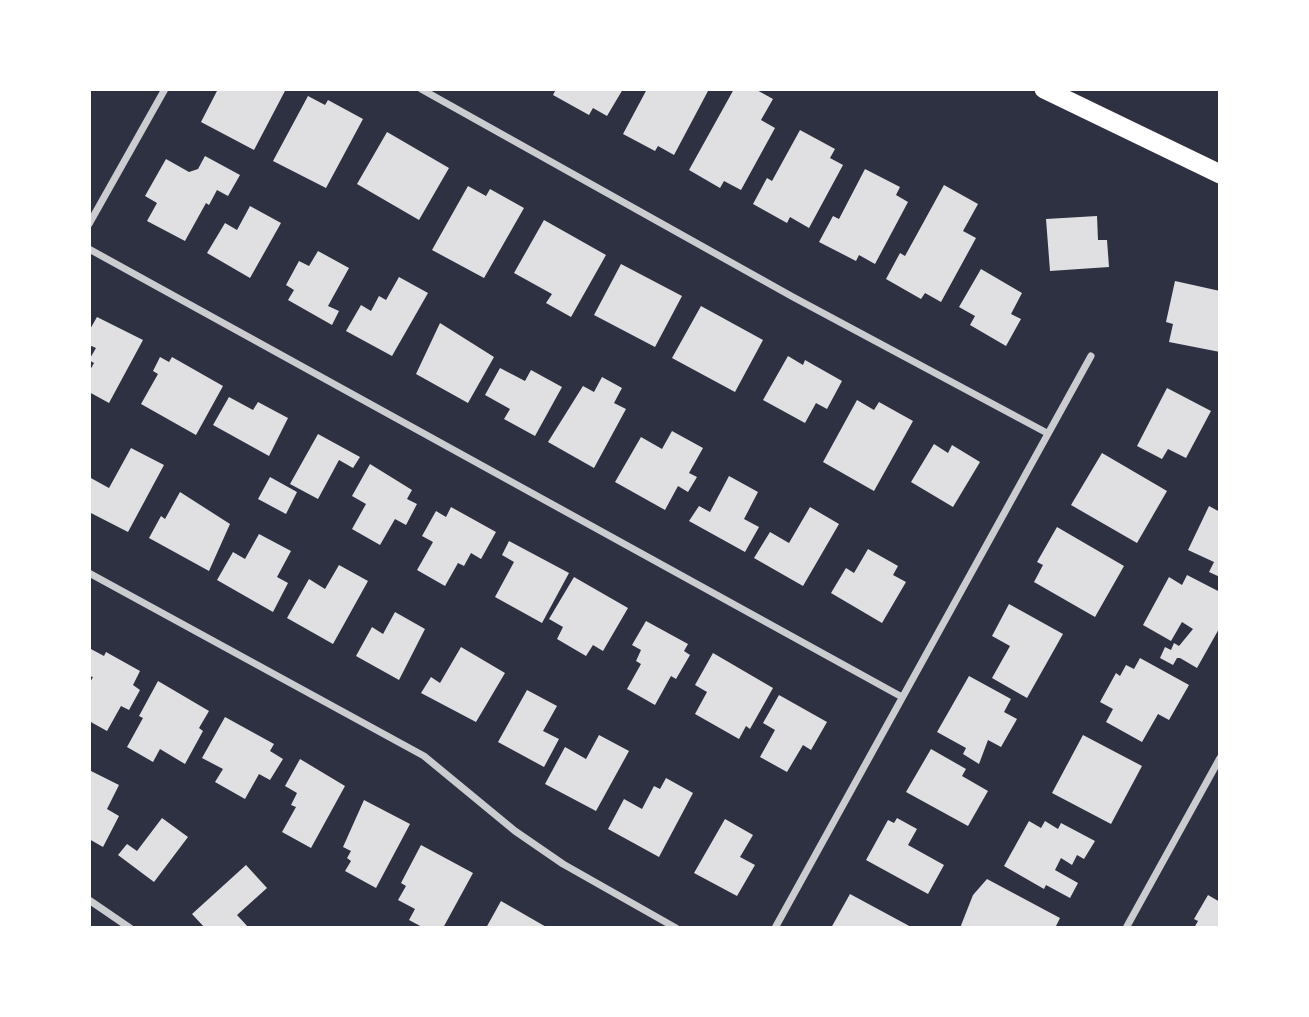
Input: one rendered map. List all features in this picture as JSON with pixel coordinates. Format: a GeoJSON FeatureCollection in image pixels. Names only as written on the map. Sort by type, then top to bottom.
{"type":"FeatureCollection","features":[{"type":"Feature","properties":{"kind":"highway"},"geometry":{"type":"LineString","coordinates":[[1044,89],[1220,174]]}},
{"type":"Feature","properties":{"kind":"street"},"geometry":{"type":"LineString","coordinates":[[89,224],[164,89]]}},
{"type":"Feature","properties":{"kind":"street"},"geometry":{"type":"LineString","coordinates":[[421,89],[793,297],[1047,433]]}},
{"type":"Feature","properties":{"kind":"street"},"geometry":{"type":"LineString","coordinates":[[89,249],[902,697]]}},
{"type":"Feature","properties":{"kind":"street"},"geometry":{"type":"LineString","coordinates":[[775,928],[1091,356]]}},
{"type":"Feature","properties":{"kind":"street"},"geometry":{"type":"LineString","coordinates":[[89,573],[424,756],[515,831],[563,864],[676,928]]}},
{"type":"Feature","properties":{"kind":"street"},"geometry":{"type":"LineString","coordinates":[[1126,928],[1220,758]]}},
{"type":"Feature","properties":{"kind":"street"},"geometry":{"type":"LineString","coordinates":[[89,900],[130,928]]}},
{"type":"Feature","properties":{"kind":"building"},"geometry":{"type":"Polygon","coordinates":[[[218,89],[286,89],[254,150],[201,122],[218,89]]]}},
{"type":"Feature","properties":{"kind":"building"},"geometry":{"type":"Polygon","coordinates":[[[556,89],[623,89],[607,116],[593,108],[589,115],[553,95],[556,89]]]}},
{"type":"Feature","properties":{"kind":"building"},"geometry":{"type":"Polygon","coordinates":[[[647,89],[708,91],[674,155],[658,146],[655,151],[623,134],[647,89]]]}},
{"type":"Feature","properties":{"kind":"building"},"geometry":{"type":"Polygon","coordinates":[[[734,89],[755,89],[773,99],[761,120],[775,128],[741,190],[724,181],[720,188],[689,170],[734,89]]]}},
{"type":"Feature","properties":{"kind":"building"},"geometry":{"type":"Polygon","coordinates":[[[308,96],[325,105],[328,100],[363,119],[326,188],[273,161],[308,96]]]}},
{"type":"Feature","properties":{"kind":"building"},"geometry":{"type":"Polygon","coordinates":[[[800,130],[835,149],[830,158],[843,165],[809,228],[790,217],[787,223],[753,204],[767,178],[772,181],[800,130]]]}},
{"type":"Feature","properties":{"kind":"building"},"geometry":{"type":"Polygon","coordinates":[[[387,132],[449,168],[419,220],[357,184],[387,132]]]}},
{"type":"Feature","properties":{"kind":"building"},"geometry":{"type":"Polygon","coordinates":[[[205,156],[240,175],[228,196],[217,190],[209,205],[206,203],[185,241],[147,221],[157,203],[145,196],[166,159],[189,172],[198,169],[205,156]]]}},
{"type":"Feature","properties":{"kind":"building"},"geometry":{"type":"Polygon","coordinates":[[[865,169],[900,187],[896,195],[908,202],[875,264],[859,255],[856,261],[819,242],[833,216],[839,219],[865,169]]]}},
{"type":"Feature","properties":{"kind":"building"},"geometry":{"type":"Polygon","coordinates":[[[944,185],[978,204],[963,231],[976,238],[941,302],[925,293],[921,299],[886,279],[900,253],[905,256],[944,185]]]}},
{"type":"Feature","properties":{"kind":"building"},"geometry":{"type":"Polygon","coordinates":[[[468,186],[486,196],[490,189],[524,208],[484,278],[432,250],[468,186]]]}},
{"type":"Feature","properties":{"kind":"building"},"geometry":{"type":"Polygon","coordinates":[[[250,206],[281,223],[250,278],[207,253],[225,223],[237,230],[250,206]]]}},
{"type":"Feature","properties":{"kind":"building"},"geometry":{"type":"Polygon","coordinates":[[[1097,216],[1098,240],[1107,240],[1109,267],[1050,271],[1046,219],[1097,216]]]}},
{"type":"Feature","properties":{"kind":"building"},"geometry":{"type":"Polygon","coordinates":[[[544,220],[606,255],[571,317],[546,303],[552,294],[514,273],[544,220]]]}},
{"type":"Feature","properties":{"kind":"building"},"geometry":{"type":"Polygon","coordinates":[[[318,251],[349,268],[328,306],[339,311],[332,325],[288,300],[294,290],[286,285],[299,261],[309,266],[318,251]]]}},
{"type":"Feature","properties":{"kind":"building"},"geometry":{"type":"Polygon","coordinates":[[[621,264],[682,296],[655,347],[594,315],[621,264]]]}},
{"type":"Feature","properties":{"kind":"building"},"geometry":{"type":"Polygon","coordinates":[[[981,269],[1022,293],[1011,314],[1021,319],[1006,346],[970,325],[975,316],[959,307],[981,269]]]}},
{"type":"Feature","properties":{"kind":"building"},"geometry":{"type":"Polygon","coordinates":[[[399,277],[428,293],[392,356],[346,331],[361,305],[371,311],[379,296],[386,300],[399,277]]]}},
{"type":"Feature","properties":{"kind":"building"},"geometry":{"type":"Polygon","coordinates":[[[1175,281],[1220,291],[1220,352],[1169,342],[1173,324],[1166,322],[1175,281]]]}},
{"type":"Feature","properties":{"kind":"building"},"geometry":{"type":"Polygon","coordinates":[[[701,306],[763,340],[735,392],[672,358],[701,306]]]}},
{"type":"Feature","properties":{"kind":"building"},"geometry":{"type":"Polygon","coordinates":[[[97,317],[143,340],[109,403],[89,392],[89,372],[94,363],[89,360],[96,348],[89,345],[89,331],[97,317]]]}},
{"type":"Feature","properties":{"kind":"building"},"geometry":{"type":"Polygon","coordinates":[[[440,323],[494,357],[468,403],[416,374],[440,323]]]}},
{"type":"Feature","properties":{"kind":"building"},"geometry":{"type":"Polygon","coordinates":[[[788,356],[803,365],[805,360],[842,381],[827,409],[816,403],[805,423],[763,400],[788,356]]]}},
{"type":"Feature","properties":{"kind":"building"},"geometry":{"type":"Polygon","coordinates":[[[160,357],[169,362],[172,357],[223,386],[196,435],[141,404],[158,374],[153,371],[160,357]]]}},
{"type":"Feature","properties":{"kind":"building"},"geometry":{"type":"Polygon","coordinates":[[[500,368],[525,381],[531,370],[562,387],[535,436],[504,419],[510,409],[485,395],[500,368]]]}},
{"type":"Feature","properties":{"kind":"building"},"geometry":{"type":"Polygon","coordinates":[[[602,377],[622,388],[614,403],[626,409],[594,468],[548,442],[583,386],[594,392],[602,377]]]}},
{"type":"Feature","properties":{"kind":"building"},"geometry":{"type":"Polygon","coordinates":[[[1167,388],[1211,411],[1186,458],[1168,449],[1162,459],[1137,446],[1167,388]]]}},
{"type":"Feature","properties":{"kind":"building"},"geometry":{"type":"Polygon","coordinates":[[[229,397],[253,410],[258,402],[288,418],[269,456],[213,425],[229,397]]]}},
{"type":"Feature","properties":{"kind":"building"},"geometry":{"type":"Polygon","coordinates":[[[857,400],[874,410],[879,402],[913,421],[874,491],[823,462],[857,400]]]}},
{"type":"Feature","properties":{"kind":"building"},"geometry":{"type":"Polygon","coordinates":[[[672,431],[703,448],[689,473],[697,477],[688,492],[678,486],[665,510],[615,482],[641,437],[662,449],[672,431]]]}},
{"type":"Feature","properties":{"kind":"building"},"geometry":{"type":"Polygon","coordinates":[[[318,434],[360,457],[353,468],[339,460],[318,499],[290,484],[318,434]]]}},
{"type":"Feature","properties":{"kind":"building"},"geometry":{"type":"Polygon","coordinates":[[[934,444],[948,453],[952,445],[980,462],[953,507],[911,482],[934,444]]]}},
{"type":"Feature","properties":{"kind":"building"},"geometry":{"type":"Polygon","coordinates":[[[131,448],[164,465],[128,532],[89,512],[89,477],[109,488],[131,448]]]}},
{"type":"Feature","properties":{"kind":"building"},"geometry":{"type":"Polygon","coordinates":[[[1102,453],[1167,491],[1137,543],[1071,505],[1102,453]]]}},
{"type":"Feature","properties":{"kind":"building"},"geometry":{"type":"Polygon","coordinates":[[[370,464],[412,490],[407,499],[417,504],[406,525],[395,519],[380,545],[352,529],[366,504],[352,496],[370,464]]]}},
{"type":"Feature","properties":{"kind":"building"},"geometry":{"type":"Polygon","coordinates":[[[729,476],[758,492],[744,519],[759,527],[745,552],[689,521],[699,506],[710,512],[729,476]]]}},
{"type":"Feature","properties":{"kind":"building"},"geometry":{"type":"Polygon","coordinates":[[[270,477],[297,492],[286,514],[258,499],[270,477]]]}},
{"type":"Feature","properties":{"kind":"building"},"geometry":{"type":"Polygon","coordinates":[[[180,492],[230,524],[209,571],[149,538],[161,516],[165,519],[180,492]]]}},
{"type":"Feature","properties":{"kind":"building"},"geometry":{"type":"Polygon","coordinates":[[[1209,506],[1220,512],[1220,577],[1209,572],[1214,562],[1188,550],[1209,506]]]}},
{"type":"Feature","properties":{"kind":"building"},"geometry":{"type":"Polygon","coordinates":[[[451,507],[496,532],[481,559],[471,553],[464,566],[458,563],[445,586],[417,570],[433,542],[422,536],[436,511],[446,517],[451,507]]]}},
{"type":"Feature","properties":{"kind":"building"},"geometry":{"type":"Polygon","coordinates":[[[810,507],[839,524],[803,586],[754,558],[770,532],[789,543],[810,507]]]}},
{"type":"Feature","properties":{"kind":"building"},"geometry":{"type":"Polygon","coordinates":[[[1057,527],[1124,566],[1095,617],[1034,582],[1043,565],[1037,562],[1057,527]]]}},
{"type":"Feature","properties":{"kind":"building"},"geometry":{"type":"Polygon","coordinates":[[[259,534],[291,551],[277,577],[288,583],[273,612],[217,580],[233,552],[245,559],[259,534]]]}},
{"type":"Feature","properties":{"kind":"building"},"geometry":{"type":"Polygon","coordinates":[[[509,541],[569,573],[542,623],[495,597],[514,562],[502,555],[509,541]]]}},
{"type":"Feature","properties":{"kind":"building"},"geometry":{"type":"Polygon","coordinates":[[[868,549],[898,566],[893,575],[906,582],[882,623],[831,593],[846,568],[854,573],[868,549]]]}},
{"type":"Feature","properties":{"kind":"building"},"geometry":{"type":"Polygon","coordinates":[[[339,565],[368,581],[333,644],[287,618],[309,579],[325,589],[339,565]]]}},
{"type":"Feature","properties":{"kind":"building"},"geometry":{"type":"Polygon","coordinates":[[[1187,575],[1220,592],[1220,627],[1197,668],[1180,658],[1177,658],[1173,665],[1160,658],[1165,647],[1171,650],[1174,643],[1179,646],[1193,629],[1182,622],[1171,641],[1143,625],[1169,577],[1182,585],[1187,575]]]}},
{"type":"Feature","properties":{"kind":"building"},"geometry":{"type":"Polygon","coordinates":[[[574,577],[628,608],[603,651],[593,645],[586,656],[557,639],[563,627],[549,619],[574,577]]]}},
{"type":"Feature","properties":{"kind":"building"},"geometry":{"type":"Polygon","coordinates":[[[1009,604],[1063,634],[1027,698],[992,678],[1010,646],[992,636],[1009,604]]]}},
{"type":"Feature","properties":{"kind":"building"},"geometry":{"type":"Polygon","coordinates":[[[395,612],[425,629],[399,680],[356,656],[372,627],[383,634],[395,612]]]}},
{"type":"Feature","properties":{"kind":"building"},"geometry":{"type":"Polygon","coordinates":[[[646,621],[688,644],[684,651],[690,655],[676,679],[671,676],[655,705],[627,689],[641,664],[636,661],[641,650],[632,645],[646,621]]]}},
{"type":"Feature","properties":{"kind":"building"},"geometry":{"type":"Polygon","coordinates":[[[461,647],[505,673],[476,722],[421,693],[431,677],[440,683],[461,647]]]}},
{"type":"Feature","properties":{"kind":"building"},"geometry":{"type":"Polygon","coordinates":[[[89,648],[104,656],[106,652],[140,671],[133,685],[140,690],[129,710],[121,706],[107,731],[89,721],[89,684],[93,677],[89,676],[89,648]]]}},
{"type":"Feature","properties":{"kind":"building"},"geometry":{"type":"Polygon","coordinates":[[[713,653],[773,688],[750,729],[746,726],[739,739],[695,714],[707,692],[695,685],[713,653]]]}},
{"type":"Feature","properties":{"kind":"building"},"geometry":{"type":"Polygon","coordinates":[[[1140,658],[1189,685],[1169,720],[1158,714],[1142,742],[1106,722],[1113,709],[1100,702],[1116,673],[1120,676],[1126,665],[1134,669],[1140,658]]]}},
{"type":"Feature","properties":{"kind":"building"},"geometry":{"type":"Polygon","coordinates":[[[969,676],[1011,699],[1004,712],[1017,719],[1001,747],[988,740],[979,764],[963,754],[966,748],[937,732],[969,676]]]}},
{"type":"Feature","properties":{"kind":"building"},"geometry":{"type":"Polygon","coordinates":[[[158,681],[209,711],[199,728],[203,731],[185,764],[160,749],[153,762],[127,747],[143,718],[139,716],[158,681]]]}},
{"type":"Feature","properties":{"kind":"building"},"geometry":{"type":"Polygon","coordinates":[[[527,690],[557,706],[543,731],[559,739],[544,767],[498,742],[527,690]]]}},
{"type":"Feature","properties":{"kind":"building"},"geometry":{"type":"Polygon","coordinates":[[[779,695],[827,722],[811,750],[803,745],[787,772],[760,757],[775,730],[763,723],[779,695]]]}},
{"type":"Feature","properties":{"kind":"building"},"geometry":{"type":"Polygon","coordinates":[[[225,717],[274,744],[270,751],[283,759],[270,780],[259,774],[245,799],[215,782],[223,769],[202,758],[225,717]]]}},
{"type":"Feature","properties":{"kind":"building"},"geometry":{"type":"Polygon","coordinates":[[[599,735],[629,751],[596,811],[545,784],[565,747],[586,759],[599,735]]]}},
{"type":"Feature","properties":{"kind":"building"},"geometry":{"type":"Polygon","coordinates":[[[1083,735],[1142,766],[1111,824],[1052,793],[1083,735]]]}},
{"type":"Feature","properties":{"kind":"building"},"geometry":{"type":"Polygon","coordinates":[[[931,749],[966,769],[962,776],[988,791],[968,826],[906,792],[931,749]]]}},
{"type":"Feature","properties":{"kind":"building"},"geometry":{"type":"Polygon","coordinates":[[[300,759],[345,786],[311,848],[282,832],[296,807],[291,805],[297,793],[285,786],[300,759]]]}},
{"type":"Feature","properties":{"kind":"building"},"geometry":{"type":"Polygon","coordinates":[[[89,770],[119,785],[107,809],[119,816],[103,847],[89,839],[89,770]]]}},
{"type":"Feature","properties":{"kind":"building"},"geometry":{"type":"Polygon","coordinates":[[[666,778],[693,793],[659,857],[608,829],[624,799],[642,809],[654,786],[660,789],[666,778]]]}},
{"type":"Feature","properties":{"kind":"building"},"geometry":{"type":"Polygon","coordinates":[[[364,800],[410,824],[376,888],[345,871],[351,861],[347,858],[351,851],[343,847],[364,800]]]}},
{"type":"Feature","properties":{"kind":"building"},"geometry":{"type":"Polygon","coordinates":[[[162,818],[188,837],[154,882],[118,855],[127,844],[137,851],[162,818]]]}},
{"type":"Feature","properties":{"kind":"building"},"geometry":{"type":"Polygon","coordinates":[[[897,818],[917,829],[908,845],[944,865],[928,894],[866,860],[888,820],[894,823],[897,818]]]}},
{"type":"Feature","properties":{"kind":"building"},"geometry":{"type":"Polygon","coordinates":[[[725,819],[753,835],[740,857],[755,865],[737,896],[694,873],[725,819]]]}},
{"type":"Feature","properties":{"kind":"building"},"geometry":{"type":"Polygon","coordinates":[[[1029,821],[1041,828],[1045,821],[1058,829],[1061,823],[1095,841],[1084,859],[1077,855],[1072,865],[1061,858],[1055,870],[1078,883],[1070,898],[1046,885],[1044,889],[1004,866],[1029,821]]]}},
{"type":"Feature","properties":{"kind":"building"},"geometry":{"type":"Polygon","coordinates":[[[421,845],[473,873],[443,928],[424,928],[409,920],[415,909],[398,900],[406,886],[401,883],[421,845]]]}},
{"type":"Feature","properties":{"kind":"building"},"geometry":{"type":"Polygon","coordinates":[[[246,865],[267,888],[237,915],[249,928],[205,928],[192,914],[246,865]]]}},
{"type":"Feature","properties":{"kind":"building"},"geometry":{"type":"Polygon","coordinates":[[[987,879],[1060,918],[1055,928],[960,928],[973,895],[987,879]]]}},
{"type":"Feature","properties":{"kind":"building"},"geometry":{"type":"Polygon","coordinates":[[[850,894],[913,928],[831,928],[850,894]]]}},
{"type":"Feature","properties":{"kind":"building"},"geometry":{"type":"Polygon","coordinates":[[[1208,895],[1220,902],[1220,928],[1194,928],[1198,921],[1194,919],[1208,895]]]}},
{"type":"Feature","properties":{"kind":"building"},"geometry":{"type":"Polygon","coordinates":[[[501,901],[548,928],[486,928],[501,901]]]}}]}
